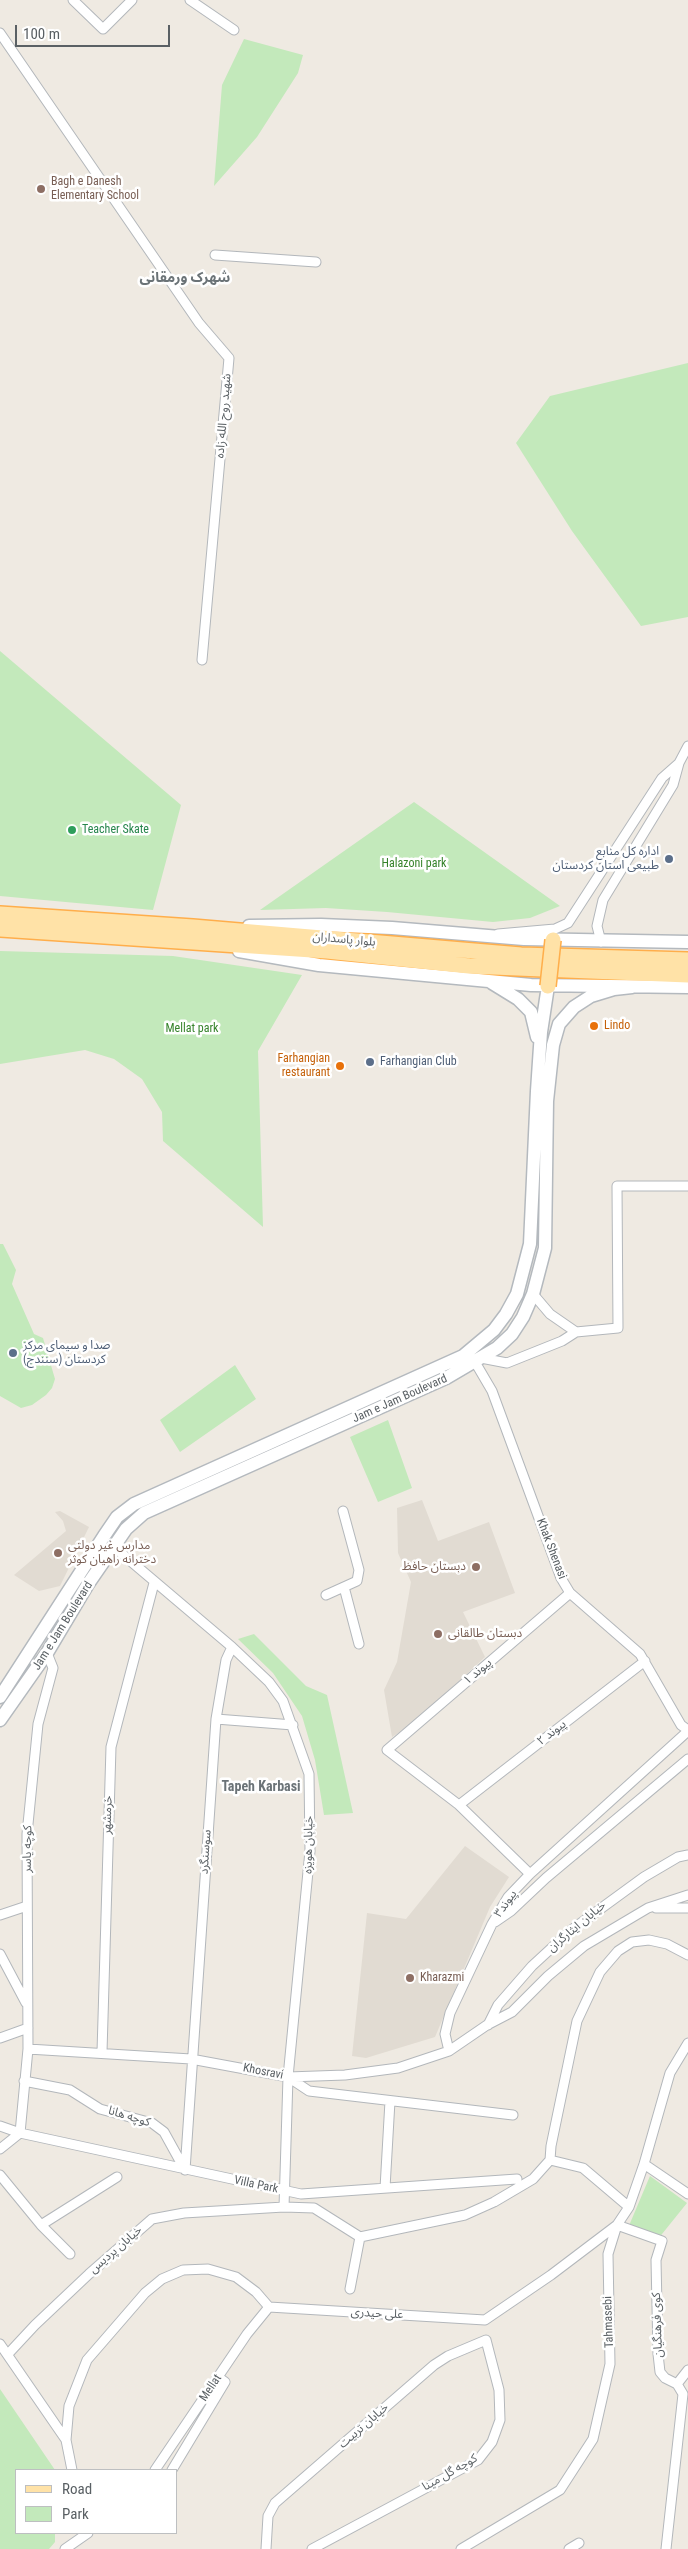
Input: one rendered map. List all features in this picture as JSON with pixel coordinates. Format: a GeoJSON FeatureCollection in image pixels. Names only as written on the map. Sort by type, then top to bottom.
{"type":"FeatureCollection","features":[{"type":"Feature","properties":{"kind":"main road","name":"بلوار پاسداران"},"geometry":{"type":"LineString","coordinates":[[0,914],[193,926],[521,955],[688,960]]}},
{"type":"Feature","properties":{"kind":"main road"},"geometry":{"type":"LineString","coordinates":[[193,926],[321,925],[392,928],[553,940],[688,942]]}},
{"type":"Feature","properties":{"kind":"main road","name":"بلوار پاسداران"},"geometry":{"type":"LineString","coordinates":[[0,929],[327,951],[478,966],[688,975]]}},
{"type":"Feature","properties":{"kind":"main road"},"geometry":{"type":"LineString","coordinates":[[548,986],[553,940]]}},
{"type":"Feature","properties":{"kind":"main road"},"geometry":{"type":"LineString","coordinates":[[192,942],[319,965],[488,981],[548,986],[688,987]]}},
{"type":"Feature","properties":{"kind":"main road"},"geometry":{"type":"LineString","coordinates":[[488,981],[518,999],[531,1012],[540,1055]]}},
{"type":"Feature","properties":{"kind":"main road","name":"Jam e Jam Boulevard"},"geometry":{"type":"LineString","coordinates":[[0,1720],[47,1654],[88,1584],[126,1529],[144,1513],[391,1404],[478,1360],[497,1348],[512,1334],[523,1318],[533,1294],[545,1248],[539,1218],[533,1162],[540,1055],[548,986]]}},
{"type":"Feature","properties":{"kind":"main road","name":"Jam e Jam Boulevard"},"geometry":{"type":"LineString","coordinates":[[0,1697],[117,1517],[134,1504],[463,1356],[479,1344],[506,1314],[517,1294],[539,1218],[553,1044],[559,1024],[574,1007],[591,996],[614,989],[632,987]]}},
{"type":"Feature","properties":{"kind":"street"},"geometry":{"type":"LineString","coordinates":[[73,0],[103,29],[132,0]]}},
{"type":"Feature","properties":{"kind":"street"},"geometry":{"type":"LineString","coordinates":[[190,0],[234,30]]}},
{"type":"Feature","properties":{"kind":"street","name":"شهید روح الله زاده"},"geometry":{"type":"LineString","coordinates":[[0,33],[199,322],[229,358],[202,660]]}},
{"type":"Feature","properties":{"kind":"street"},"geometry":{"type":"LineString","coordinates":[[215,255],[316,262]]}},
{"type":"Feature","properties":{"kind":"street"},"geometry":{"type":"LineString","coordinates":[[487,936],[510,931],[555,929],[568,923],[662,778],[678,763],[688,746]]}},
{"type":"Feature","properties":{"kind":"street"},"geometry":{"type":"LineString","coordinates":[[601,942],[597,926],[603,900],[673,785],[678,763]]}},
{"type":"Feature","properties":{"kind":"street"},"geometry":{"type":"LineString","coordinates":[[617,849],[629,856]]}},
{"type":"Feature","properties":{"kind":"street"},"geometry":{"type":"LineString","coordinates":[[478,1360],[508,1363],[562,1341],[576,1332],[618,1328],[617,1186],[688,1186]]}},
{"type":"Feature","properties":{"kind":"street"},"geometry":{"type":"LineString","coordinates":[[533,1294],[550,1314],[576,1332]]}},
{"type":"Feature","properties":{"kind":"street","name":"Khak Shenasi"},"geometry":{"type":"LineString","coordinates":[[478,1360],[492,1391],[561,1578],[570,1594],[640,1654],[681,1725],[688,1730]]}},
{"type":"Feature","properties":{"kind":"street"},"geometry":{"type":"LineString","coordinates":[[326,1595],[357,1581],[359,1570],[343,1511]]}},
{"type":"Feature","properties":{"kind":"street","name":"خیابان هویزه"},"geometry":{"type":"LineString","coordinates":[[114,1548],[154,1583],[186,1606],[269,1682],[282,1701],[309,1774],[310,1852],[288,2077],[284,2207]]}},
{"type":"Feature","properties":{"kind":"street","name":"خرمشهر"},"geometry":{"type":"LineString","coordinates":[[102,2052],[111,1747],[154,1583]]}},
{"type":"Feature","properties":{"kind":"street"},"geometry":{"type":"LineString","coordinates":[[344,1587],[360,1644]]}},
{"type":"Feature","properties":{"kind":"street","name":"پیوند ۱"},"geometry":{"type":"LineString","coordinates":[[459,1805],[386,1750],[570,1594]]}},
{"type":"Feature","properties":{"kind":"street","name":"سوسنگرد"},"geometry":{"type":"LineString","coordinates":[[185,2170],[191,2059],[216,1719],[226,1660],[232,1647]]}},
{"type":"Feature","properties":{"kind":"street","name":"کوچه یاسر"},"geometry":{"type":"LineString","coordinates":[[20,2133],[28,2049],[27,1834],[38,1724],[53,1668],[47,1654]]}},
{"type":"Feature","properties":{"kind":"street","name":"پیوند ۲"},"geometry":{"type":"LineString","coordinates":[[459,1805],[645,1661]]}},
{"type":"Feature","properties":{"kind":"street"},"geometry":{"type":"LineString","coordinates":[[216,1719],[292,1725]]}},
{"type":"Feature","properties":{"kind":"street","name":"پیوند۳"},"geometry":{"type":"LineString","coordinates":[[492,1924],[508,1897],[530,1874],[688,1730]]}},
{"type":"Feature","properties":{"kind":"street","name":"پیوند۳"},"geometry":{"type":"LineString","coordinates":[[492,1924],[511,1911],[546,1878],[688,1759]]}},
{"type":"Feature","properties":{"kind":"street"},"geometry":{"type":"LineString","coordinates":[[459,1805],[530,1874]]}},
{"type":"Feature","properties":{"kind":"street","name":"خیابان ایثارگران"},"geometry":{"type":"LineString","coordinates":[[488,2025],[498,2005],[532,1966],[570,1931],[644,1877],[678,1857],[688,1855]]}},
{"type":"Feature","properties":{"kind":"street","name":"Khosravi"},"geometry":{"type":"LineString","coordinates":[[28,2049],[102,2052],[191,2059],[288,2077],[346,2075],[398,2068],[449,2051],[488,2025],[512,2012],[548,1976],[584,1946],[648,1908],[688,1894]]}},
{"type":"Feature","properties":{"kind":"street"},"geometry":{"type":"LineString","coordinates":[[0,1915],[28,1906]]}},
{"type":"Feature","properties":{"kind":"street"},"geometry":{"type":"LineString","coordinates":[[648,1908],[688,1908]]}},
{"type":"Feature","properties":{"kind":"street"},"geometry":{"type":"LineString","coordinates":[[449,2051],[444,2034],[450,2013],[492,1924]]}},
{"type":"Feature","properties":{"kind":"street"},"geometry":{"type":"LineString","coordinates":[[350,2289],[360,2237],[465,2215],[494,2202],[533,2179],[550,2160],[551,2146],[577,2021],[586,1997],[600,1972],[618,1951],[632,1942],[649,1940],[666,1944],[688,1955]]}},
{"type":"Feature","properties":{"kind":"street"},"geometry":{"type":"LineString","coordinates":[[0,1954],[28,2005]]}},
{"type":"Feature","properties":{"kind":"street"},"geometry":{"type":"LineString","coordinates":[[0,2038],[28,2028]]}},
{"type":"Feature","properties":{"kind":"street","name":"Tahmasebi"},"geometry":{"type":"LineString","coordinates":[[461,2549],[560,2490],[593,2438],[610,2364],[608,2254],[617,2225],[629,2207],[644,2164],[670,2073],[688,2043]]}},
{"type":"Feature","properties":{"kind":"street"},"geometry":{"type":"LineString","coordinates":[[288,2077],[309,2091],[513,2115]]}},
{"type":"Feature","properties":{"kind":"street","name":"کوچه هانا"},"geometry":{"type":"LineString","coordinates":[[24,2081],[70,2090],[100,2109],[152,2123],[164,2132],[185,2170]]}},
{"type":"Feature","properties":{"kind":"street"},"geometry":{"type":"LineString","coordinates":[[385,2188],[390,2101]]}},
{"type":"Feature","properties":{"kind":"street","name":"Villa Park"},"geometry":{"type":"LineString","coordinates":[[0,2126],[20,2133],[283,2191],[318,2194],[517,2179]]}},
{"type":"Feature","properties":{"kind":"street"},"geometry":{"type":"LineString","coordinates":[[0,2149],[20,2133]]}},
{"type":"Feature","properties":{"kind":"street"},"geometry":{"type":"LineString","coordinates":[[550,2160],[583,2168],[629,2207]]}},
{"type":"Feature","properties":{"kind":"street"},"geometry":{"type":"LineString","coordinates":[[644,2164],[688,2194]]}},
{"type":"Feature","properties":{"kind":"street"},"geometry":{"type":"LineString","coordinates":[[0,2175],[41,2225],[70,2254]]}},
{"type":"Feature","properties":{"kind":"street"},"geometry":{"type":"LineString","coordinates":[[41,2225],[117,2177]]}},
{"type":"Feature","properties":{"kind":"street","name":"خیابان پردیس"},"geometry":{"type":"LineString","coordinates":[[8,2354],[35,2325],[89,2274],[152,2219],[184,2213],[284,2207],[314,2208],[360,2237]]}},
{"type":"Feature","properties":{"kind":"street","name":"کوی فرهنگیان"},"geometry":{"type":"LineString","coordinates":[[617,2225],[662,2241],[656,2260],[658,2354],[660,2372],[665,2378],[677,2384]]}},
{"type":"Feature","properties":{"kind":"street","name":"علی حیدری"},"geometry":{"type":"LineString","coordinates":[[269,2307],[485,2320],[617,2225]]}},
{"type":"Feature","properties":{"kind":"street"},"geometry":{"type":"LineString","coordinates":[[72,2469],[66,2440],[69,2406],[87,2360],[145,2293],[162,2280],[183,2270],[208,2269],[236,2277],[256,2292],[269,2307]]}},
{"type":"Feature","properties":{"kind":"street","name":"Mellat"},"geometry":{"type":"LineString","coordinates":[[156,2469],[247,2334],[269,2307]]}},
{"type":"Feature","properties":{"kind":"street","name":"خیابان تربیت"},"geometry":{"type":"LineString","coordinates":[[266,2549],[265,2533],[268,2516],[274,2503],[434,2365],[448,2356],[486,2340]]}},
{"type":"Feature","properties":{"kind":"street","name":"کوچه گل مینا"},"geometry":{"type":"LineString","coordinates":[[312,2549],[478,2460],[492,2442],[500,2420],[499,2390],[486,2340]]}},
{"type":"Feature","properties":{"kind":"street"},"geometry":{"type":"LineString","coordinates":[[0,2344],[66,2440]]}},
{"type":"Feature","properties":{"kind":"street"},"geometry":{"type":"LineString","coordinates":[[666,2549],[683,2394],[677,2384],[688,2370]]}},
{"type":"Feature","properties":{"kind":"street"},"geometry":{"type":"LineString","coordinates":[[173,2469],[226,2382],[218,2377]]}},
{"type":"Feature","properties":{"kind":"street"},"geometry":{"type":"LineString","coordinates":[[68,2546],[72,2534]]}},
{"type":"Feature","properties":{"kind":"street"},"geometry":{"type":"LineString","coordinates":[[68,2546],[86,2534]]}},
{"type":"Feature","properties":{"kind":"street"},"geometry":{"type":"LineString","coordinates":[[569,2549],[579,2543]]}},
{"type":"Feature","properties":{"kind":"shaded area","name":"دبستان طالقانی"},"geometry":{"type":"Polygon","coordinates":[[[422,1500],[438,1541],[489,1522],[515,1593],[463,1612],[485,1657],[414,1723],[392,1737],[384,1690],[397,1662],[411,1582],[398,1553],[397,1508],[422,1500]]]}},
{"type":"Feature","properties":{"kind":"shaded area","name":"مدارس غیر دولتی دخترانه راهیان کوثر"},"geometry":{"type":"Polygon","coordinates":[[[60,1511],[89,1527],[60,1586],[39,1591],[14,1575],[66,1531],[63,1521],[55,1512],[60,1511]]]}},
{"type":"Feature","properties":{"kind":"shaded area","name":"Kharazmi"},"geometry":{"type":"Polygon","coordinates":[[[465,1846],[509,1877],[490,1907],[435,2037],[366,2058],[352,2056],[367,1913],[406,1919],[465,1846]]]}},
{"type":"Feature","properties":{"kind":"green space"},"geometry":{"type":"Polygon","coordinates":[[[244,39],[303,55],[298,73],[257,137],[214,186],[222,85],[244,39]]]}},
{"type":"Feature","properties":{"kind":"green space"},"geometry":{"type":"Polygon","coordinates":[[[688,363],[688,617],[641,626],[572,531],[516,443],[550,396],[688,363]]]}},
{"type":"Feature","properties":{"kind":"green space"},"geometry":{"type":"Polygon","coordinates":[[[0,651],[181,805],[153,910],[0,896],[0,651]]]}},
{"type":"Feature","properties":{"kind":"green space","name":"Halazoni park"},"geometry":{"type":"Polygon","coordinates":[[[414,802],[560,906],[530,918],[493,922],[326,908],[260,910],[414,802]]]}},
{"type":"Feature","properties":{"kind":"green space","name":"Mellat park"},"geometry":{"type":"Polygon","coordinates":[[[0,951],[173,956],[302,975],[258,1051],[263,1227],[163,1141],[162,1112],[142,1079],[114,1059],[85,1050],[0,1064],[0,951]]]}},
{"type":"Feature","properties":{"kind":"green space"},"geometry":{"type":"Polygon","coordinates":[[[0,1244],[3,1244],[16,1270],[12,1284],[34,1334],[43,1338],[55,1379],[52,1388],[46,1395],[32,1405],[21,1408],[0,1396],[0,1244]]]}},
{"type":"Feature","properties":{"kind":"green space"},"geometry":{"type":"Polygon","coordinates":[[[235,1365],[256,1399],[180,1452],[160,1420],[235,1365]]]}},
{"type":"Feature","properties":{"kind":"green space"},"geometry":{"type":"Polygon","coordinates":[[[388,1420],[412,1488],[378,1502],[350,1437],[388,1420]]]}},
{"type":"Feature","properties":{"kind":"green space"},"geometry":{"type":"Polygon","coordinates":[[[254,1634],[306,1686],[327,1695],[353,1813],[324,1815],[315,1760],[302,1716],[273,1673],[238,1639],[254,1634]]]}},
{"type":"Feature","properties":{"kind":"green space"},"geometry":{"type":"Polygon","coordinates":[[[650,2176],[687,2203],[658,2239],[628,2228],[650,2176]]]}},
{"type":"Feature","properties":{"kind":"green space"},"geometry":{"type":"Polygon","coordinates":[[[0,2389],[54,2469],[15,2469],[15,2534],[55,2534],[55,2542],[49,2549],[0,2549],[0,2389]]]}},
{"type":"Feature","properties":{"kind":"place","name":"Bagh e Danesh Elementary School"},"geometry":{"type":"Point","coordinates":[41,189]}},
{"type":"Feature","properties":{"kind":"place","name":"Teacher Skate"},"geometry":{"type":"Point","coordinates":[72,830]}},
{"type":"Feature","properties":{"kind":"place","name":"اداره کل منابع طبیعی استان کردستان"},"geometry":{"type":"Point","coordinates":[669,859]}},
{"type":"Feature","properties":{"kind":"place","name":"Lindo"},"geometry":{"type":"Point","coordinates":[594,1026]}},
{"type":"Feature","properties":{"kind":"place","name":"Farhangian Club"},"geometry":{"type":"Point","coordinates":[370,1062]}},
{"type":"Feature","properties":{"kind":"place","name":"Farhangian restaurant"},"geometry":{"type":"Point","coordinates":[340,1066]}},
{"type":"Feature","properties":{"kind":"place","name":"صدا و سیمای مرکز کردستان (سنندج)"},"geometry":{"type":"Point","coordinates":[13,1353]}},
{"type":"Feature","properties":{"kind":"place","name":"مدارس غیر دولتی دخترانه راهیان کوثر"},"geometry":{"type":"Point","coordinates":[58,1553]}},
{"type":"Feature","properties":{"kind":"place","name":"دبستان حافظ"},"geometry":{"type":"Point","coordinates":[476,1567]}},
{"type":"Feature","properties":{"kind":"place","name":"دبستان طالقانی"},"geometry":{"type":"Point","coordinates":[438,1634]}},
{"type":"Feature","properties":{"kind":"place","name":"Kharazmi"},"geometry":{"type":"Point","coordinates":[410,1978]}},
{"type":"Feature","properties":{"kind":"district","name":"شهرک ورمقانی"},"geometry":{"type":"Point","coordinates":[185,278]}},
{"type":"Feature","properties":{"kind":"district","name":"Tapeh Karbasi"},"geometry":{"type":"Point","coordinates":[261,1787]}}]}
